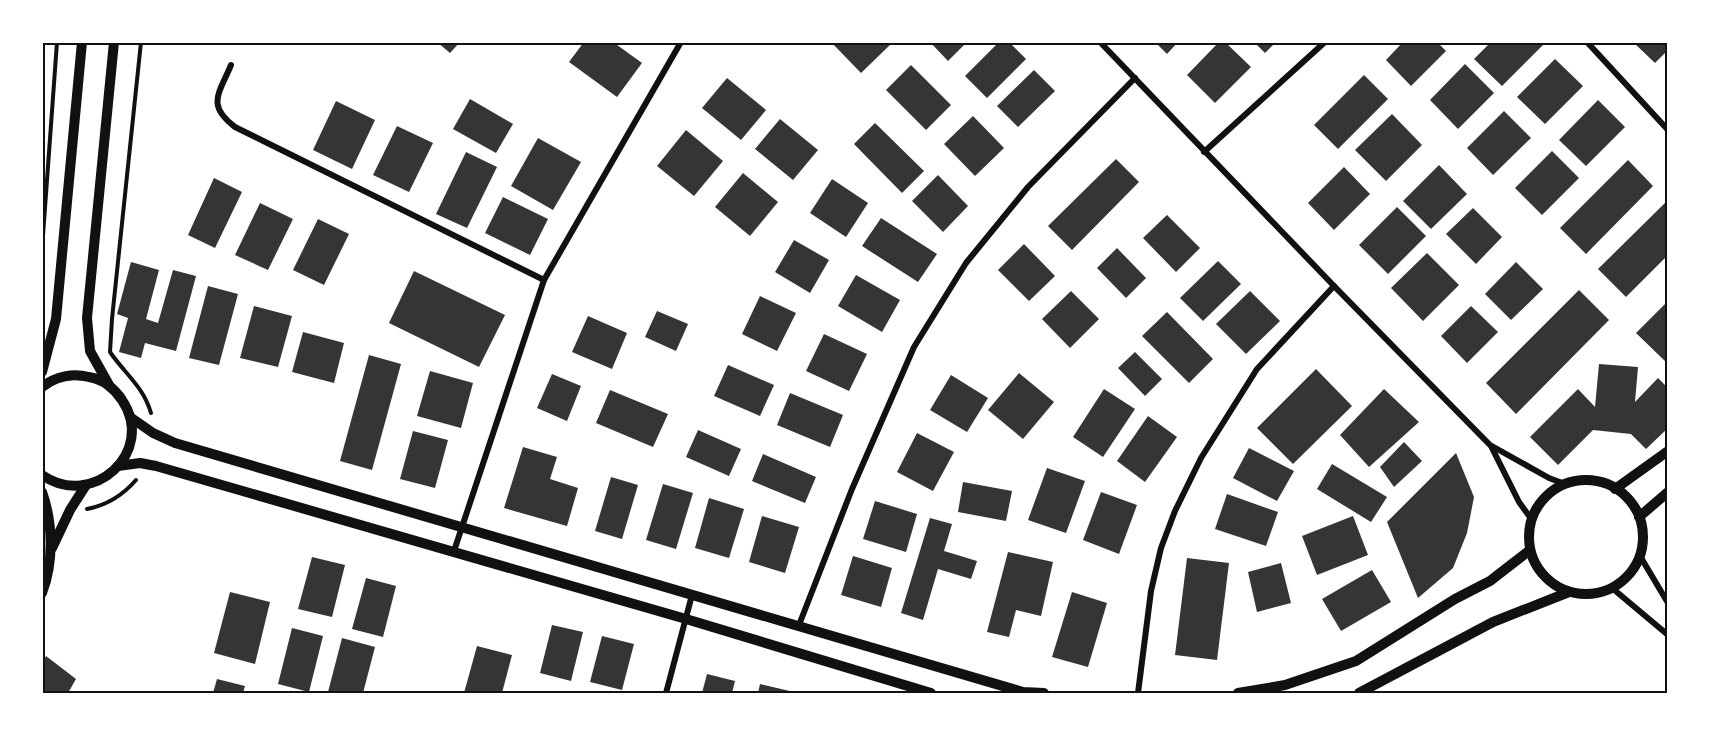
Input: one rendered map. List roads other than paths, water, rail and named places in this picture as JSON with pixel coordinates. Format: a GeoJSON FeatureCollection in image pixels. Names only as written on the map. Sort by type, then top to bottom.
{"type":"FeatureCollection","features":[{"type":"Feature","properties":{"kind":"street"},"geometry":{"type":"LineString","coordinates":[[42,372],[56,319],[82,42]]}},
{"type":"Feature","properties":{"kind":"street"},"geometry":{"type":"LineString","coordinates":[[42,475],[57,483],[71,486],[86,485],[109,475],[126,455],[130,443],[132,430],[130,417],[122,399],[109,385],[90,351],[87,318],[114,42]]}},
{"type":"Feature","properties":{"kind":"street"},"geometry":{"type":"LineString","coordinates":[[454,551],[544,280],[681,42]]}},
{"type":"Feature","properties":{"kind":"street"},"geometry":{"type":"LineString","coordinates":[[1100,42],[1490,445],[1549,478],[1565,484]]}},
{"type":"Feature","properties":{"kind":"street"},"geometry":{"type":"LineString","coordinates":[[1204,152],[1325,42]]}},
{"type":"Feature","properties":{"kind":"street"},"geometry":{"type":"LineString","coordinates":[[1587,42],[1668,130]]}},
{"type":"Feature","properties":{"kind":"street"},"geometry":{"type":"LineString","coordinates":[[231,65],[217,101],[221,117],[235,128],[544,280]]}},
{"type":"Feature","properties":{"kind":"street"},"geometry":{"type":"LineString","coordinates":[[799,625],[852,489],[914,347],[966,263],[1028,187],[1135,78]]}},
{"type":"Feature","properties":{"kind":"street"},"geometry":{"type":"LineString","coordinates":[[1138,693],[1151,591],[1161,548],[1175,511],[1201,458],[1257,369],[1334,286]]}},
{"type":"Feature","properties":{"kind":"street"},"geometry":{"type":"LineString","coordinates":[[42,387],[63,376],[79,375],[95,378],[109,385]]}},
{"type":"Feature","properties":{"kind":"street"},"geometry":{"type":"LineString","coordinates":[[130,417],[153,434],[175,443],[1023,692],[1044,693]]}},
{"type":"Feature","properties":{"kind":"street"},"geometry":{"type":"LineString","coordinates":[[1490,445],[1519,502],[1532,520]]}},
{"type":"Feature","properties":{"kind":"street"},"geometry":{"type":"LineString","coordinates":[[1615,489],[1668,451]]}},
{"type":"Feature","properties":{"kind":"street"},"geometry":{"type":"LineString","coordinates":[[118,466],[146,464],[454,551],[931,693]]}},
{"type":"Feature","properties":{"kind":"street"},"geometry":{"type":"LineString","coordinates":[[1582,480],[1599,482],[1615,489],[1630,500],[1639,517],[1643,537],[1640,556],[1633,569],[1624,580],[1612,588],[1591,594],[1569,592],[1555,585],[1535,564],[1530,550],[1529,535],[1532,520],[1539,505],[1565,484],[1582,480]]}},
{"type":"Feature","properties":{"kind":"street"},"geometry":{"type":"LineString","coordinates":[[42,593],[51,551],[70,510],[86,485]]}},
{"type":"Feature","properties":{"kind":"street"},"geometry":{"type":"LineString","coordinates":[[42,492],[50,526],[51,551]]}},
{"type":"Feature","properties":{"kind":"street"},"geometry":{"type":"LineString","coordinates":[[1639,517],[1668,492]]}},
{"type":"Feature","properties":{"kind":"street"},"geometry":{"type":"LineString","coordinates":[[1238,693],[1285,685],[1356,661],[1455,599],[1490,581],[1530,550]]}},
{"type":"Feature","properties":{"kind":"street"},"geometry":{"type":"LineString","coordinates":[[1640,556],[1668,603]]}},
{"type":"Feature","properties":{"kind":"street"},"geometry":{"type":"LineString","coordinates":[[1612,588],[1668,635]]}},
{"type":"Feature","properties":{"kind":"street"},"geometry":{"type":"LineString","coordinates":[[1359,693],[1493,622],[1569,592]]}},
{"type":"Feature","properties":{"kind":"street"},"geometry":{"type":"LineString","coordinates":[[666,693],[693,594]]}}]}
